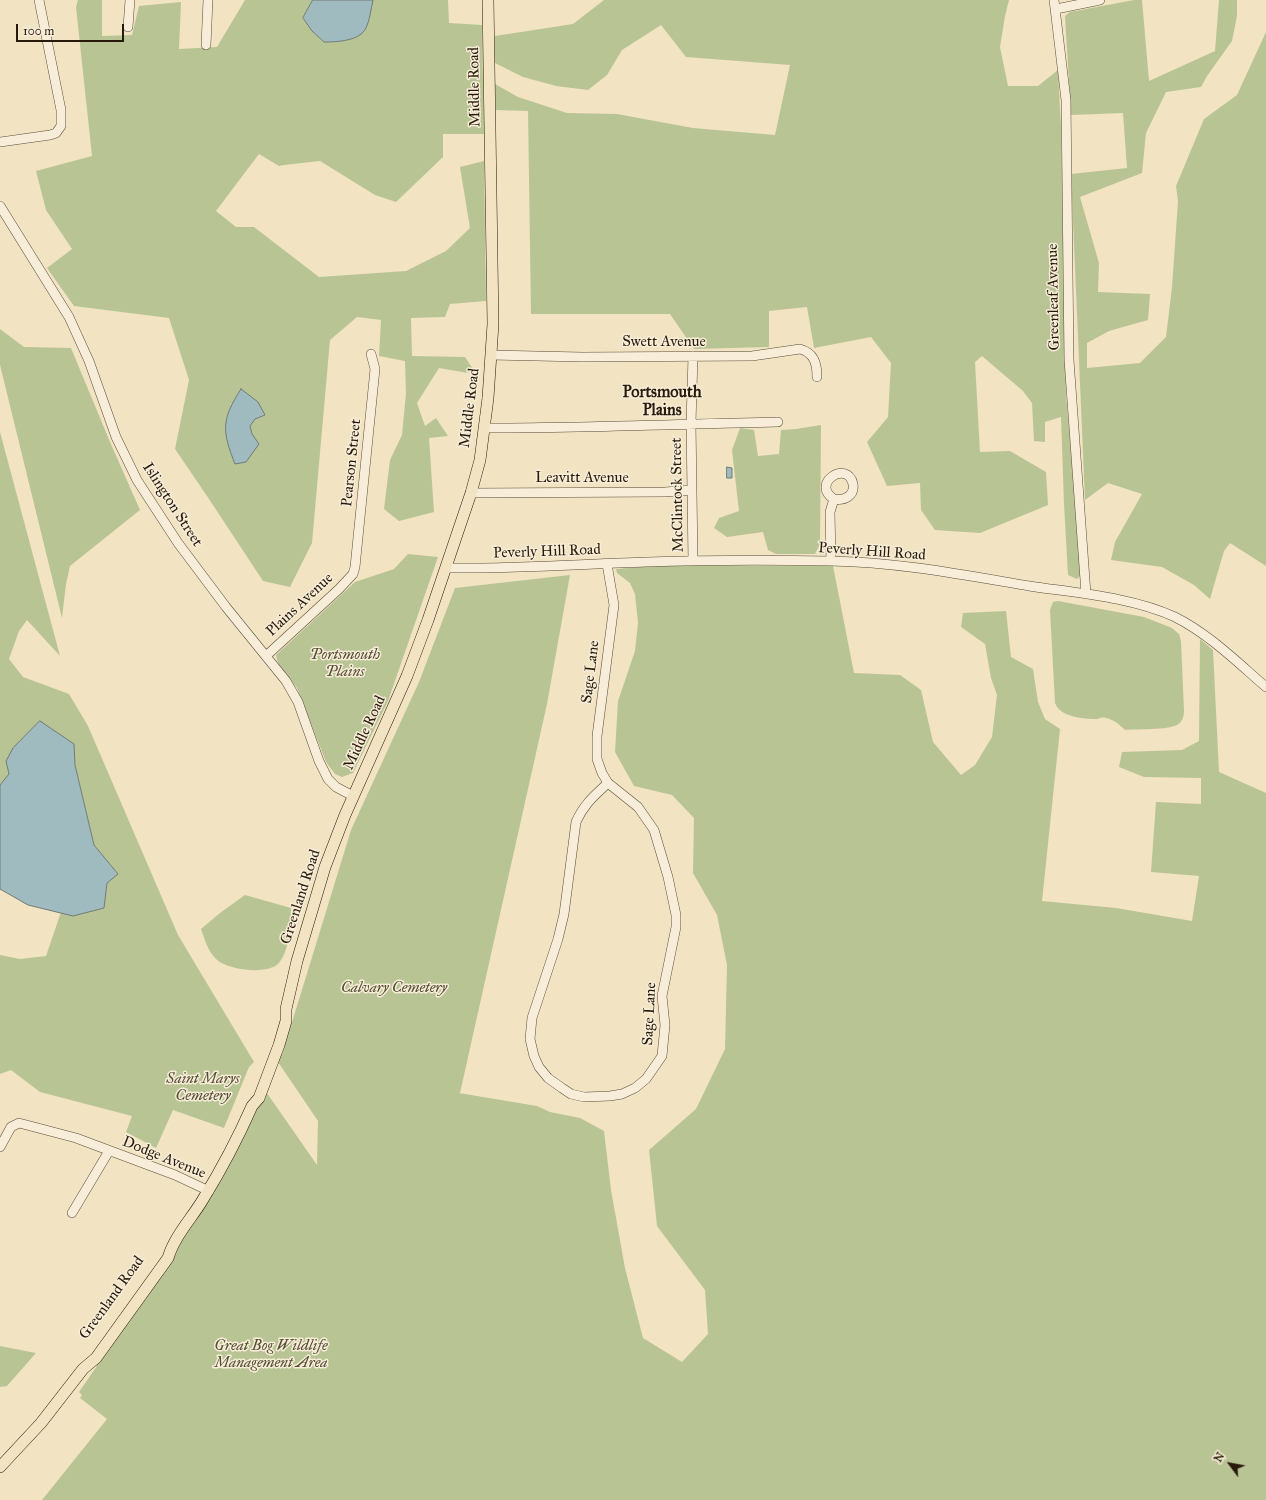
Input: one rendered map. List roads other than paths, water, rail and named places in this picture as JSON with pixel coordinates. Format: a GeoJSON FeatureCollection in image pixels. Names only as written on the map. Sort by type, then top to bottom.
{"type":"FeatureCollection","features":[{"type":"Feature","properties":{"kind":"main road","name":"Middle Road"},"geometry":{"type":"LineString","coordinates":[[353,796],[407,676],[472,493],[480,460],[491,355],[493,275],[488,0]]}},
{"type":"Feature","properties":{"kind":"main road","name":"Greenland Road"},"geometry":{"type":"LineString","coordinates":[[0,1467],[41,1423],[83,1369],[90,1353],[162,1254],[171,1248],[208,1191],[234,1144],[252,1106],[259,1098],[263,1078],[269,1064],[280,1018],[286,1009],[297,961],[316,896],[333,845],[353,796]]}},
{"type":"Feature","properties":{"kind":"street"},"geometry":{"type":"LineString","coordinates":[[0,142],[50,135],[60,130],[61,110],[39,0]]}},
{"type":"Feature","properties":{"kind":"street"},"geometry":{"type":"LineString","coordinates":[[128,28],[130,0]]}},
{"type":"Feature","properties":{"kind":"street"},"geometry":{"type":"LineString","coordinates":[[206,45],[208,0]]}},
{"type":"Feature","properties":{"kind":"street"},"geometry":{"type":"LineString","coordinates":[[1055,4],[1100,0]]}},
{"type":"Feature","properties":{"kind":"street","name":"Greenleaf Avenue"},"geometry":{"type":"LineString","coordinates":[[1055,4],[1066,100],[1069,360],[1086,594]]}},
{"type":"Feature","properties":{"kind":"street","name":"Islington Street"},"geometry":{"type":"LineString","coordinates":[[0,206],[69,317],[89,361],[116,437],[131,468],[148,497],[178,543],[226,607],[281,674],[298,702],[319,761],[328,779],[336,787],[353,796]]}},
{"type":"Feature","properties":{"kind":"street","name":"Swett Avenue"},"geometry":{"type":"LineString","coordinates":[[491,355],[576,357],[752,356],[800,349],[805,350],[815,360],[817,377]]}},
{"type":"Feature","properties":{"kind":"street","name":"Pearson Street"},"geometry":{"type":"LineString","coordinates":[[353,574],[358,543],[375,369],[371,354]]}},
{"type":"Feature","properties":{"kind":"street","name":"McClintock Street"},"geometry":{"type":"LineString","coordinates":[[693,356],[691,423],[693,561]]}},
{"type":"Feature","properties":{"kind":"street"},"geometry":{"type":"LineString","coordinates":[[484,428],[651,426],[691,423],[778,422]]}},
{"type":"Feature","properties":{"kind":"street","name":"Leavitt Avenue"},"geometry":{"type":"LineString","coordinates":[[472,493],[665,492],[692,490]]}},
{"type":"Feature","properties":{"kind":"street"},"geometry":{"type":"LineString","coordinates":[[831,561],[830,512],[834,499]]}},
{"type":"Feature","properties":{"kind":"street","name":"Peverly Hill Road"},"geometry":{"type":"LineString","coordinates":[[446,568],[555,567],[693,561],[831,561],[915,568],[1086,594],[1134,604],[1175,617],[1204,634],[1266,688]]}},
{"type":"Feature","properties":{"kind":"street","name":"Sage Lane"},"geometry":{"type":"LineString","coordinates":[[607,564],[614,605],[596,749],[602,773],[608,783],[638,807],[654,830],[668,877],[676,915],[676,927],[662,996],[665,1025],[662,1056],[646,1079],[635,1088],[622,1094],[584,1097],[571,1094],[548,1078],[539,1067],[534,1056],[530,1039],[532,1018],[558,939],[564,914],[576,822],[581,810],[588,800],[608,783]]}},
{"type":"Feature","properties":{"kind":"street","name":"Plains Avenue"},"geometry":{"type":"LineString","coordinates":[[266,656],[353,574]]}},
{"type":"Feature","properties":{"kind":"street","name":"Dodge Avenue"},"geometry":{"type":"LineString","coordinates":[[0,1147],[11,1127],[19,1123],[76,1138],[174,1175],[208,1191]]}},
{"type":"Feature","properties":{"kind":"street","name":"Dodge Avenue"},"geometry":{"type":"LineString","coordinates":[[72,1213],[109,1151]]}},
{"type":"Feature","properties":{"kind":"water"},"geometry":{"type":"Polygon","coordinates":[[[313,0],[373,0],[366,28],[359,36],[348,40],[324,42],[312,31],[303,18],[313,0]]]}},
{"type":"Feature","properties":{"kind":"water"},"geometry":{"type":"Polygon","coordinates":[[[241,389],[258,402],[265,415],[255,419],[250,426],[252,434],[259,444],[246,462],[235,464],[228,443],[226,426],[230,409],[241,389]]]}},
{"type":"Feature","properties":{"kind":"water"},"geometry":{"type":"Polygon","coordinates":[[[727,467],[732,468],[732,478],[727,478],[727,467]]]}},
{"type":"Feature","properties":{"kind":"water"},"geometry":{"type":"Polygon","coordinates":[[[40,721],[74,744],[75,765],[94,845],[118,874],[107,883],[104,908],[73,916],[28,905],[0,889],[0,785],[9,774],[6,761],[13,748],[40,721]]]}},
{"type":"Feature","properties":{"kind":"district","name":"Portsmouth Plains"},"geometry":{"type":"Point","coordinates":[662,402]}},
{"type":"Feature","properties":{"kind":"park label","name":"Calvary Cemetery"},"geometry":{"type":"Point","coordinates":[394,988]}},
{"type":"Feature","properties":{"kind":"park label","name":"Saint Marys Cemetery"},"geometry":{"type":"Point","coordinates":[203,1088]}},
{"type":"Feature","properties":{"kind":"park label","name":"Great Bog Wildlife Management Area"},"geometry":{"type":"Point","coordinates":[271,1354]}}]}
